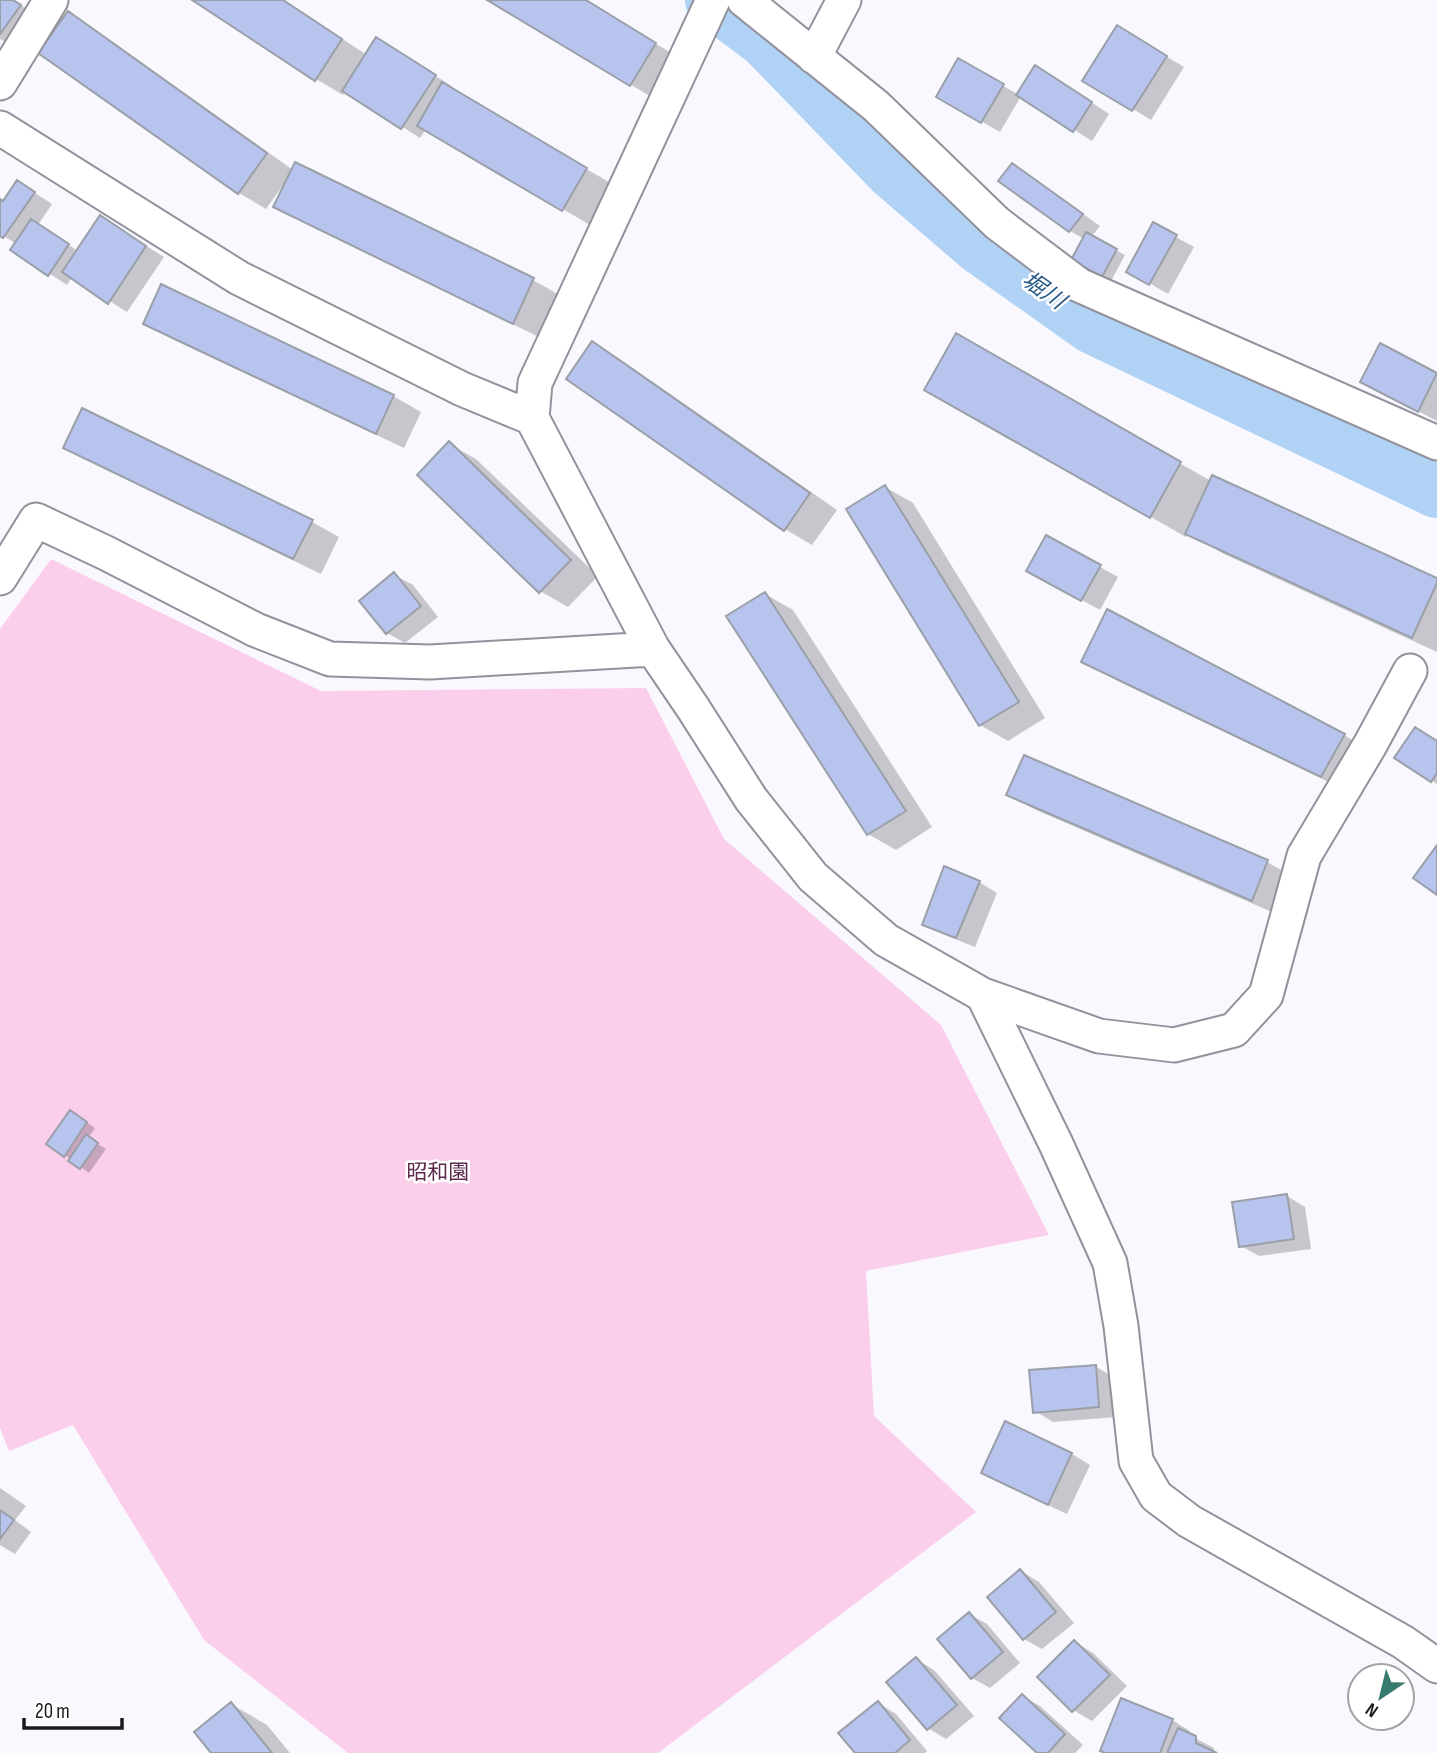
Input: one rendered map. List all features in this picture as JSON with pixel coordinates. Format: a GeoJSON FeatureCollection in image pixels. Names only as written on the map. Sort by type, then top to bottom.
{"type":"FeatureCollection","features":[{"type":"Feature","properties":{"kind":"street"},"geometry":{"type":"LineString","coordinates":[[0,83],[51,0]]}},
{"type":"Feature","properties":{"kind":"street"},"geometry":{"type":"LineString","coordinates":[[713,0],[535,383],[532,418],[653,649],[751,799],[813,877],[886,940],[983,995],[1099,1036],[1174,1045],[1234,1030],[1266,995],[1304,856],[1410,671]]}},
{"type":"Feature","properties":{"kind":"street"},"geometry":{"type":"LineString","coordinates":[[744,0],[876,106],[997,223],[1079,285],[1437,443]]}},
{"type":"Feature","properties":{"kind":"street"},"geometry":{"type":"LineString","coordinates":[[814,57],[844,0]]}},
{"type":"Feature","properties":{"kind":"street"},"geometry":{"type":"LineString","coordinates":[[0,128],[239,278],[462,389],[532,418]]}},
{"type":"Feature","properties":{"kind":"street"},"geometry":{"type":"LineString","coordinates":[[0,578],[36,520],[256,630],[330,659],[430,662],[653,649]]}},
{"type":"Feature","properties":{"kind":"street"},"geometry":{"type":"LineString","coordinates":[[983,995],[1056,1144],[1110,1264],[1121,1326],[1136,1461],[1156,1496],[1189,1521],[1403,1642],[1437,1666]]}},
{"type":"Feature","properties":{"kind":"green space","name":"昭和園"},"geometry":{"type":"Polygon","coordinates":[[[51,559],[321,691],[646,688],[724,839],[941,1025],[1049,1235],[866,1271],[874,1416],[976,1512],[658,1753],[348,1753],[204,1640],[73,1425],[9,1451],[0,1428],[0,629],[51,559]]]}},
{"type":"Feature","properties":{"kind":"building"},"geometry":{"type":"Polygon","coordinates":[[[0,0],[13,0],[21,5],[0,34],[0,0]]]}},
{"type":"Feature","properties":{"kind":"building"},"geometry":{"type":"Polygon","coordinates":[[[192,0],[283,0],[342,39],[315,81],[192,0]]]}},
{"type":"Feature","properties":{"kind":"building"},"geometry":{"type":"Polygon","coordinates":[[[487,0],[586,0],[656,43],[630,86],[487,0]]]}},
{"type":"Feature","properties":{"kind":"building"},"geometry":{"type":"Polygon","coordinates":[[[68,11],[267,153],[238,194],[38,53],[68,11]]]}},
{"type":"Feature","properties":{"kind":"building"},"geometry":{"type":"Polygon","coordinates":[[[1117,25],[1167,56],[1132,111],[1082,81],[1117,25]]]}},
{"type":"Feature","properties":{"kind":"building"},"geometry":{"type":"Polygon","coordinates":[[[376,37],[436,75],[401,129],[342,91],[376,37]]]}},
{"type":"Feature","properties":{"kind":"building"},"geometry":{"type":"Polygon","coordinates":[[[958,58],[1004,84],[981,123],[936,97],[958,58]]]}},
{"type":"Feature","properties":{"kind":"building"},"geometry":{"type":"Polygon","coordinates":[[[1035,65],[1092,102],[1073,132],[1016,95],[1035,65]]]}},
{"type":"Feature","properties":{"kind":"building"},"geometry":{"type":"Polygon","coordinates":[[[442,82],[587,168],[562,211],[417,126],[442,82]]]}},
{"type":"Feature","properties":{"kind":"building"},"geometry":{"type":"Polygon","coordinates":[[[295,162],[534,278],[513,324],[273,207],[295,162]]]}},
{"type":"Feature","properties":{"kind":"building"},"geometry":{"type":"Polygon","coordinates":[[[1012,163],[1083,214],[1069,232],[998,181],[1012,163]]]}},
{"type":"Feature","properties":{"kind":"building"},"geometry":{"type":"Polygon","coordinates":[[[17,180],[35,192],[3,238],[0,236],[0,199],[3,201],[17,180]]]}},
{"type":"Feature","properties":{"kind":"building"},"geometry":{"type":"Polygon","coordinates":[[[100,215],[146,246],[108,304],[62,272],[100,215]]]}},
{"type":"Feature","properties":{"kind":"building"},"geometry":{"type":"Polygon","coordinates":[[[31,219],[69,244],[48,276],[10,250],[31,219]]]}},
{"type":"Feature","properties":{"kind":"building"},"geometry":{"type":"Polygon","coordinates":[[[1153,222],[1177,235],[1149,285],[1126,272],[1153,222]]]}},
{"type":"Feature","properties":{"kind":"building"},"geometry":{"type":"Polygon","coordinates":[[[1086,232],[1117,249],[1102,277],[1071,260],[1086,232]]]}},
{"type":"Feature","properties":{"kind":"building"},"geometry":{"type":"Polygon","coordinates":[[[161,284],[394,395],[376,434],[143,324],[161,284]]]}},
{"type":"Feature","properties":{"kind":"building"},"geometry":{"type":"Polygon","coordinates":[[[956,333],[1181,462],[1150,518],[924,390],[956,333]]]}},
{"type":"Feature","properties":{"kind":"building"},"geometry":{"type":"Polygon","coordinates":[[[592,341],[810,493],[784,531],[566,379],[592,341]]]}},
{"type":"Feature","properties":{"kind":"building"},"geometry":{"type":"Polygon","coordinates":[[[1380,343],[1437,373],[1418,412],[1360,382],[1380,343]]]}},
{"type":"Feature","properties":{"kind":"building"},"geometry":{"type":"Polygon","coordinates":[[[82,408],[313,520],[293,559],[63,448],[82,408]]]}},
{"type":"Feature","properties":{"kind":"building"},"geometry":{"type":"Polygon","coordinates":[[[449,441],[571,560],[539,593],[417,475],[449,441]]]}},
{"type":"Feature","properties":{"kind":"building"},"geometry":{"type":"Polygon","coordinates":[[[1212,475],[1437,578],[1412,638],[1185,534],[1212,475]]]}},
{"type":"Feature","properties":{"kind":"building"},"geometry":{"type":"Polygon","coordinates":[[[885,485],[1019,702],[979,726],[846,509],[885,485]]]}},
{"type":"Feature","properties":{"kind":"building"},"geometry":{"type":"Polygon","coordinates":[[[1046,535],[1101,565],[1081,601],[1026,571],[1046,535]]]}},
{"type":"Feature","properties":{"kind":"building"},"geometry":{"type":"Polygon","coordinates":[[[394,572],[421,606],[386,634],[359,601],[394,572]]]}},
{"type":"Feature","properties":{"kind":"building"},"geometry":{"type":"Polygon","coordinates":[[[765,592],[906,811],[867,835],[726,616],[765,592]]]}},
{"type":"Feature","properties":{"kind":"building"},"geometry":{"type":"Polygon","coordinates":[[[1107,609],[1345,734],[1321,777],[1081,662],[1107,609]]]}},
{"type":"Feature","properties":{"kind":"building"},"geometry":{"type":"Polygon","coordinates":[[[1415,727],[1437,741],[1437,773],[1431,782],[1394,758],[1415,727]]]}},
{"type":"Feature","properties":{"kind":"building"},"geometry":{"type":"Polygon","coordinates":[[[1024,755],[1268,860],[1252,901],[1006,795],[1024,755]]]}},
{"type":"Feature","properties":{"kind":"building"},"geometry":{"type":"Polygon","coordinates":[[[1437,845],[1437,895],[1413,878],[1437,845]]]}},
{"type":"Feature","properties":{"kind":"building"},"geometry":{"type":"Polygon","coordinates":[[[944,866],[980,881],[956,938],[922,925],[944,866]]]}},
{"type":"Feature","properties":{"kind":"building"},"geometry":{"type":"Polygon","coordinates":[[[70,1110],[87,1122],[64,1157],[46,1144],[70,1110]]]}},
{"type":"Feature","properties":{"kind":"building"},"geometry":{"type":"Polygon","coordinates":[[[86,1134],[98,1143],[80,1169],[68,1161],[86,1134]]]}},
{"type":"Feature","properties":{"kind":"building"},"geometry":{"type":"Polygon","coordinates":[[[1287,1194],[1294,1239],[1239,1247],[1232,1202],[1287,1194]]]}},
{"type":"Feature","properties":{"kind":"building"},"geometry":{"type":"Polygon","coordinates":[[[1096,1365],[1099,1407],[1033,1413],[1029,1370],[1096,1365]]]}},
{"type":"Feature","properties":{"kind":"building"},"geometry":{"type":"Polygon","coordinates":[[[1005,1421],[1072,1453],[1048,1505],[981,1473],[1005,1421]]]}},
{"type":"Feature","properties":{"kind":"building"},"geometry":{"type":"Polygon","coordinates":[[[0,1510],[14,1520],[0,1539],[0,1510]]]}},
{"type":"Feature","properties":{"kind":"building"},"geometry":{"type":"Polygon","coordinates":[[[1020,1569],[1056,1612],[1023,1640],[987,1597],[1020,1569]]]}},
{"type":"Feature","properties":{"kind":"building"},"geometry":{"type":"Polygon","coordinates":[[[969,1612],[1003,1652],[971,1679],[937,1639],[969,1612]]]}},
{"type":"Feature","properties":{"kind":"building"},"geometry":{"type":"Polygon","coordinates":[[[1074,1640],[1110,1675],[1072,1712],[1037,1677],[1074,1640]]]}},
{"type":"Feature","properties":{"kind":"building"},"geometry":{"type":"Polygon","coordinates":[[[916,1657],[957,1705],[927,1730],[886,1682],[916,1657]]]}},
{"type":"Feature","properties":{"kind":"building"},"geometry":{"type":"Polygon","coordinates":[[[1022,1694],[1065,1734],[1048,1753],[1037,1753],[999,1718],[1022,1694]]]}},
{"type":"Feature","properties":{"kind":"building"},"geometry":{"type":"Polygon","coordinates":[[[1121,1698],[1173,1719],[1160,1753],[1100,1751],[1121,1698]]]}},
{"type":"Feature","properties":{"kind":"building"},"geometry":{"type":"Polygon","coordinates":[[[878,1701],[910,1740],[895,1753],[855,1753],[838,1733],[878,1701]]]}},
{"type":"Feature","properties":{"kind":"building"},"geometry":{"type":"Polygon","coordinates":[[[231,1702],[272,1753],[211,1753],[194,1732],[231,1702]]]}},
{"type":"Feature","properties":{"kind":"building"},"geometry":{"type":"Polygon","coordinates":[[[1178,1728],[1196,1736],[1196,1743],[1217,1753],[1167,1753],[1178,1728]]]}},
{"type":"Feature","properties":{"kind":"waterway","name":"堀川"},"geometry":{"type":"LineString","coordinates":[[714,0],[766,39],[894,171],[980,245],[1093,325],[1437,489]]}}]}
